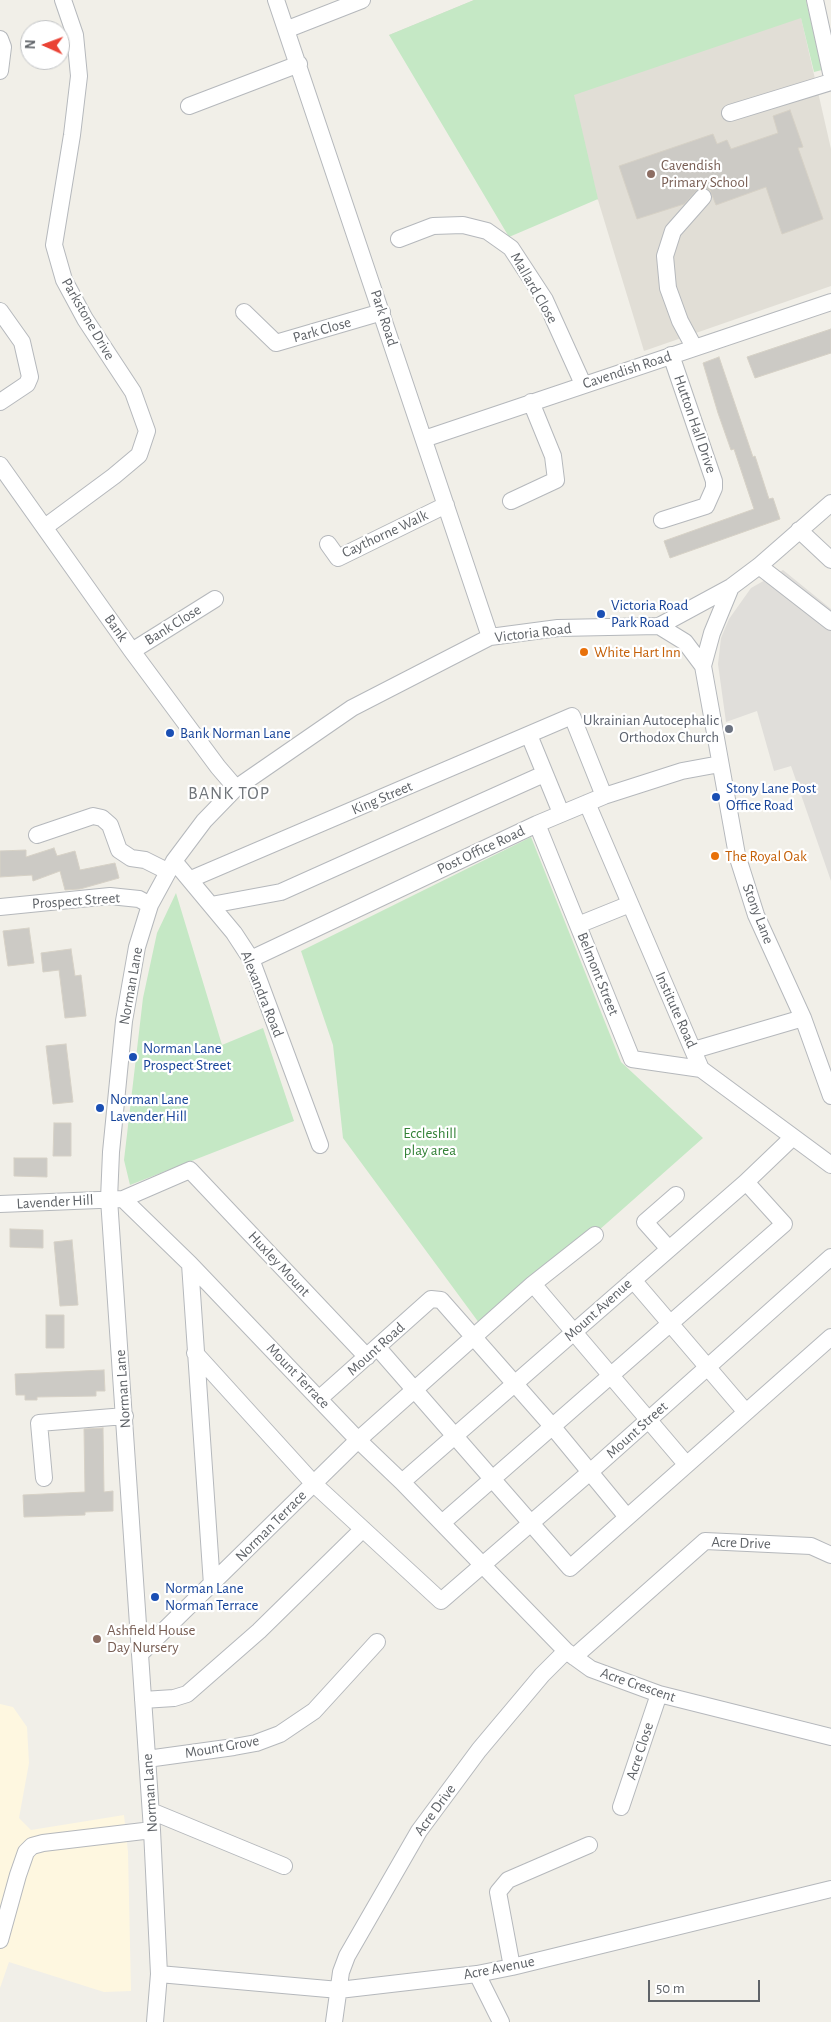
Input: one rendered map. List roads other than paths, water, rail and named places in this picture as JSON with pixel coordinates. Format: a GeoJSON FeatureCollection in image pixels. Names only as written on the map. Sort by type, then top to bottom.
{"type":"FeatureCollection","features":[{"type":"Feature","properties":{"kind":"street","name":"Parkstone Drive"},"geometry":{"type":"LineString","coordinates":[[45,527],[114,476],[138,454],[147,431],[133,392],[84,319],[64,280],[54,244],[72,135],[79,76],[75,35],[63,0]]}},
{"type":"Feature","properties":{"kind":"street","name":"Park Road"},"geometry":{"type":"LineString","coordinates":[[276,0],[288,29],[490,637]]}},
{"type":"Feature","properties":{"kind":"street"},"geometry":{"type":"LineString","coordinates":[[288,29],[362,0]]}},
{"type":"Feature","properties":{"kind":"street"},"geometry":{"type":"LineString","coordinates":[[815,0],[831,73]]}},
{"type":"Feature","properties":{"kind":"street"},"geometry":{"type":"LineString","coordinates":[[0,39],[3,48],[0,71]]}},
{"type":"Feature","properties":{"kind":"street"},"geometry":{"type":"LineString","coordinates":[[189,106],[299,64]]}},
{"type":"Feature","properties":{"kind":"street"},"geometry":{"type":"LineString","coordinates":[[730,113],[831,82]]}},
{"type":"Feature","properties":{"kind":"street"},"geometry":{"type":"LineString","coordinates":[[694,347],[680,321],[668,288],[664,256],[673,231],[703,196]]}},
{"type":"Feature","properties":{"kind":"street","name":"Mallard Close"},"geometry":{"type":"LineString","coordinates":[[399,239],[433,226],[463,225],[487,231],[512,248],[544,300],[583,384]]}},
{"type":"Feature","properties":{"kind":"street","name":"Cavendish Road"},"geometry":{"type":"LineString","coordinates":[[424,439],[831,302]]}},
{"type":"Feature","properties":{"kind":"street"},"geometry":{"type":"LineString","coordinates":[[0,311],[22,342],[30,377],[27,384],[0,402]]}},
{"type":"Feature","properties":{"kind":"street","name":"Park Close"},"geometry":{"type":"LineString","coordinates":[[244,312],[276,343],[382,312]]}},
{"type":"Feature","properties":{"kind":"street","name":"Hutton Hall Drive"},"geometry":{"type":"LineString","coordinates":[[662,520],[706,506],[714,488],[714,481],[671,355]]}},
{"type":"Feature","properties":{"kind":"street"},"geometry":{"type":"LineString","coordinates":[[511,501],[556,480],[553,456],[531,402]]}},
{"type":"Feature","properties":{"kind":"street","name":"Bank"},"geometry":{"type":"LineString","coordinates":[[0,465],[132,650],[218,767],[236,788]]}},
{"type":"Feature","properties":{"kind":"street","name":"Victoria Road"},"geometry":{"type":"LineString","coordinates":[[236,788],[352,708],[490,637],[558,628],[659,626],[730,587],[759,566],[831,503]]}},
{"type":"Feature","properties":{"kind":"street","name":"Caythorne Walk"},"geometry":{"type":"LineString","coordinates":[[328,544],[338,558],[446,505]]}},
{"type":"Feature","properties":{"kind":"street"},"geometry":{"type":"LineString","coordinates":[[798,530],[831,560]]}},
{"type":"Feature","properties":{"kind":"street"},"geometry":{"type":"LineString","coordinates":[[759,566],[831,622]]}},
{"type":"Feature","properties":{"kind":"street","name":"Stony Lane"},"geometry":{"type":"LineString","coordinates":[[730,587],[712,633],[703,666],[737,855],[756,915],[803,1018],[831,1096]]}},
{"type":"Feature","properties":{"kind":"street","name":"Bank Close"},"geometry":{"type":"LineString","coordinates":[[132,650],[214,600]]}},
{"type":"Feature","properties":{"kind":"street","name":"Stony Lane"},"geometry":{"type":"LineString","coordinates":[[659,626],[685,642],[703,666]]}},
{"type":"Feature","properties":{"kind":"street","name":"King Street"},"geometry":{"type":"LineString","coordinates":[[191,879],[572,716],[604,796]]}},
{"type":"Feature","properties":{"kind":"street"},"geometry":{"type":"LineString","coordinates":[[529,735],[561,813]]}},
{"type":"Feature","properties":{"kind":"street","name":"Post Office Road"},"geometry":{"type":"LineString","coordinates":[[251,959],[561,813],[604,796],[682,771],[720,764]]}},
{"type":"Feature","properties":{"kind":"street"},"geometry":{"type":"LineString","coordinates":[[211,905],[281,892],[544,774]]}},
{"type":"Feature","properties":{"kind":"street","name":"Norman Lane"},"geometry":{"type":"LineString","coordinates":[[155,2022],[160,1974],[125,1416],[116,1199],[111,1152],[124,1021],[137,947],[150,904],[170,866],[204,821],[236,788]]}},
{"type":"Feature","properties":{"kind":"street","name":"Institute Road"},"geometry":{"type":"LineString","coordinates":[[588,803],[701,1069]]}},
{"type":"Feature","properties":{"kind":"street"},"geometry":{"type":"LineString","coordinates":[[37,835],[93,816],[102,818],[110,825],[119,850],[131,858],[170,866]]}},
{"type":"Feature","properties":{"kind":"street","name":"Belmont Street"},"geometry":{"type":"LineString","coordinates":[[536,824],[632,1059],[701,1069]]}},
{"type":"Feature","properties":{"kind":"street","name":"Alexandra Road"},"geometry":{"type":"LineString","coordinates":[[170,866],[191,879],[251,959],[320,1145]]}},
{"type":"Feature","properties":{"kind":"street","name":"Prospect Street"},"geometry":{"type":"LineString","coordinates":[[0,907],[110,896],[138,899],[150,904]]}},
{"type":"Feature","properties":{"kind":"street"},"geometry":{"type":"LineString","coordinates":[[578,925],[630,904]]}},
{"type":"Feature","properties":{"kind":"street"},"geometry":{"type":"LineString","coordinates":[[694,1050],[803,1018]]}},
{"type":"Feature","properties":{"kind":"street"},"geometry":{"type":"LineString","coordinates":[[701,1069],[831,1165]]}},
{"type":"Feature","properties":{"kind":"street","name":"Mount Avenue"},"geometry":{"type":"LineString","coordinates":[[402,1482],[746,1182],[792,1138]]}},
{"type":"Feature","properties":{"kind":"street","name":"Huxley Mount"},"geometry":{"type":"LineString","coordinates":[[116,1199],[190,1170],[372,1352],[414,1390],[570,1568],[626,1517]]}},
{"type":"Feature","properties":{"kind":"street"},"geometry":{"type":"LineString","coordinates":[[442,1523],[784,1224],[746,1182]]}},
{"type":"Feature","properties":{"kind":"street"},"geometry":{"type":"LineString","coordinates":[[668,1249],[645,1222],[676,1195]]}},
{"type":"Feature","properties":{"kind":"street","name":"Lavender Hill"},"geometry":{"type":"LineString","coordinates":[[0,1204],[116,1199]]}},
{"type":"Feature","properties":{"kind":"street","name":"Mount Terrace"},"geometry":{"type":"LineString","coordinates":[[116,1199],[190,1264],[320,1398],[358,1440],[402,1482],[481,1565]]}},
{"type":"Feature","properties":{"kind":"street","name":"Norman Terrace"},"geometry":{"type":"LineString","coordinates":[[140,1654],[358,1440],[534,1284],[595,1235]]}},
{"type":"Feature","properties":{"kind":"street","name":"Mount Street"},"geometry":{"type":"LineString","coordinates":[[362,1529],[441,1601],[590,1472],[648,1418],[831,1256]]}},
{"type":"Feature","properties":{"kind":"street"},"geometry":{"type":"LineString","coordinates":[[190,1264],[212,1585]]}},
{"type":"Feature","properties":{"kind":"street"},"geometry":{"type":"LineString","coordinates":[[632,1280],[745,1411]]}},
{"type":"Feature","properties":{"kind":"street"},"geometry":{"type":"LineString","coordinates":[[534,1284],[686,1464]]}},
{"type":"Feature","properties":{"kind":"street","name":"Mount Road"},"geometry":{"type":"LineString","coordinates":[[320,1398],[431,1299],[441,1300],[474,1337]]}},
{"type":"Feature","properties":{"kind":"street"},"geometry":{"type":"LineString","coordinates":[[474,1337],[552,1426],[626,1517],[831,1337]]}},
{"type":"Feature","properties":{"kind":"street"},"geometry":{"type":"LineString","coordinates":[[143,1700],[174,1698],[187,1694],[259,1631],[362,1529],[314,1484],[195,1353]]}},
{"type":"Feature","properties":{"kind":"street"},"geometry":{"type":"LineString","coordinates":[[44,1478],[40,1422],[125,1416]]}},
{"type":"Feature","properties":{"kind":"street","name":"Acre Drive"},"geometry":{"type":"LineString","coordinates":[[334,2022],[341,1972],[347,1956],[419,1831],[479,1750],[542,1675],[570,1654],[705,1541],[811,1546],[831,1555]]}},
{"type":"Feature","properties":{"kind":"street","name":"Acre Crescent"},"geometry":{"type":"LineString","coordinates":[[481,1565],[570,1654],[608,1677],[659,1694],[831,1737]]}},
{"type":"Feature","properties":{"kind":"street","name":"Mount Grove"},"geometry":{"type":"LineString","coordinates":[[147,1759],[241,1746],[280,1734],[314,1711],[377,1642]]}},
{"type":"Feature","properties":{"kind":"street","name":"Acre Close"},"geometry":{"type":"LineString","coordinates":[[621,1808],[659,1694]]}},
{"type":"Feature","properties":{"kind":"street"},"geometry":{"type":"LineString","coordinates":[[151,1811],[284,1866]]}},
{"type":"Feature","properties":{"kind":"street"},"geometry":{"type":"LineString","coordinates":[[0,1940],[18,1875],[26,1852],[32,1846],[43,1843],[152,1830]]}},
{"type":"Feature","properties":{"kind":"street"},"geometry":{"type":"LineString","coordinates":[[512,1968],[498,1892],[508,1880],[589,1845]]}},
{"type":"Feature","properties":{"kind":"street","name":"Acre Avenue"},"geometry":{"type":"LineString","coordinates":[[160,1974],[339,1990],[477,1974],[512,1968],[831,1889]]}},
{"type":"Feature","properties":{"kind":"street"},"geometry":{"type":"LineString","coordinates":[[477,1974],[501,2022]]}},
{"type":"Feature","properties":{"kind":"place","name":"Cavendish Primary School"},"geometry":{"type":"Point","coordinates":[651,174]}},
{"type":"Feature","properties":{"kind":"place","name":"Victoria Road Park Road"},"geometry":{"type":"Point","coordinates":[601,614]}},
{"type":"Feature","properties":{"kind":"place","name":"White Hart Inn"},"geometry":{"type":"Point","coordinates":[584,652]}},
{"type":"Feature","properties":{"kind":"place","name":"Ukrainian Autocephalic Orthodox Church"},"geometry":{"type":"Point","coordinates":[729,729]}},
{"type":"Feature","properties":{"kind":"place","name":"Bank Norman Lane"},"geometry":{"type":"Point","coordinates":[170,733]}},
{"type":"Feature","properties":{"kind":"place","name":"Stony Lane Post Office Road"},"geometry":{"type":"Point","coordinates":[716,797]}},
{"type":"Feature","properties":{"kind":"place","name":"The Royal Oak"},"geometry":{"type":"Point","coordinates":[715,856]}},
{"type":"Feature","properties":{"kind":"place","name":"Norman Lane Prospect Street"},"geometry":{"type":"Point","coordinates":[133,1057]}},
{"type":"Feature","properties":{"kind":"place","name":"Norman Lane Lavender Hill"},"geometry":{"type":"Point","coordinates":[100,1108]}},
{"type":"Feature","properties":{"kind":"place","name":"Norman Lane Norman Terrace"},"geometry":{"type":"Point","coordinates":[155,1597]}},
{"type":"Feature","properties":{"kind":"place","name":"Ashfield House Day Nursery"},"geometry":{"type":"Point","coordinates":[97,1639]}},
{"type":"Feature","properties":{"kind":"district","name":"BANK TOP"},"geometry":{"type":"Point","coordinates":[229,794]}},
{"type":"Feature","properties":{"kind":"park label","name":"Eccleshill play area"},"geometry":{"type":"Point","coordinates":[430,1142]}}]}
